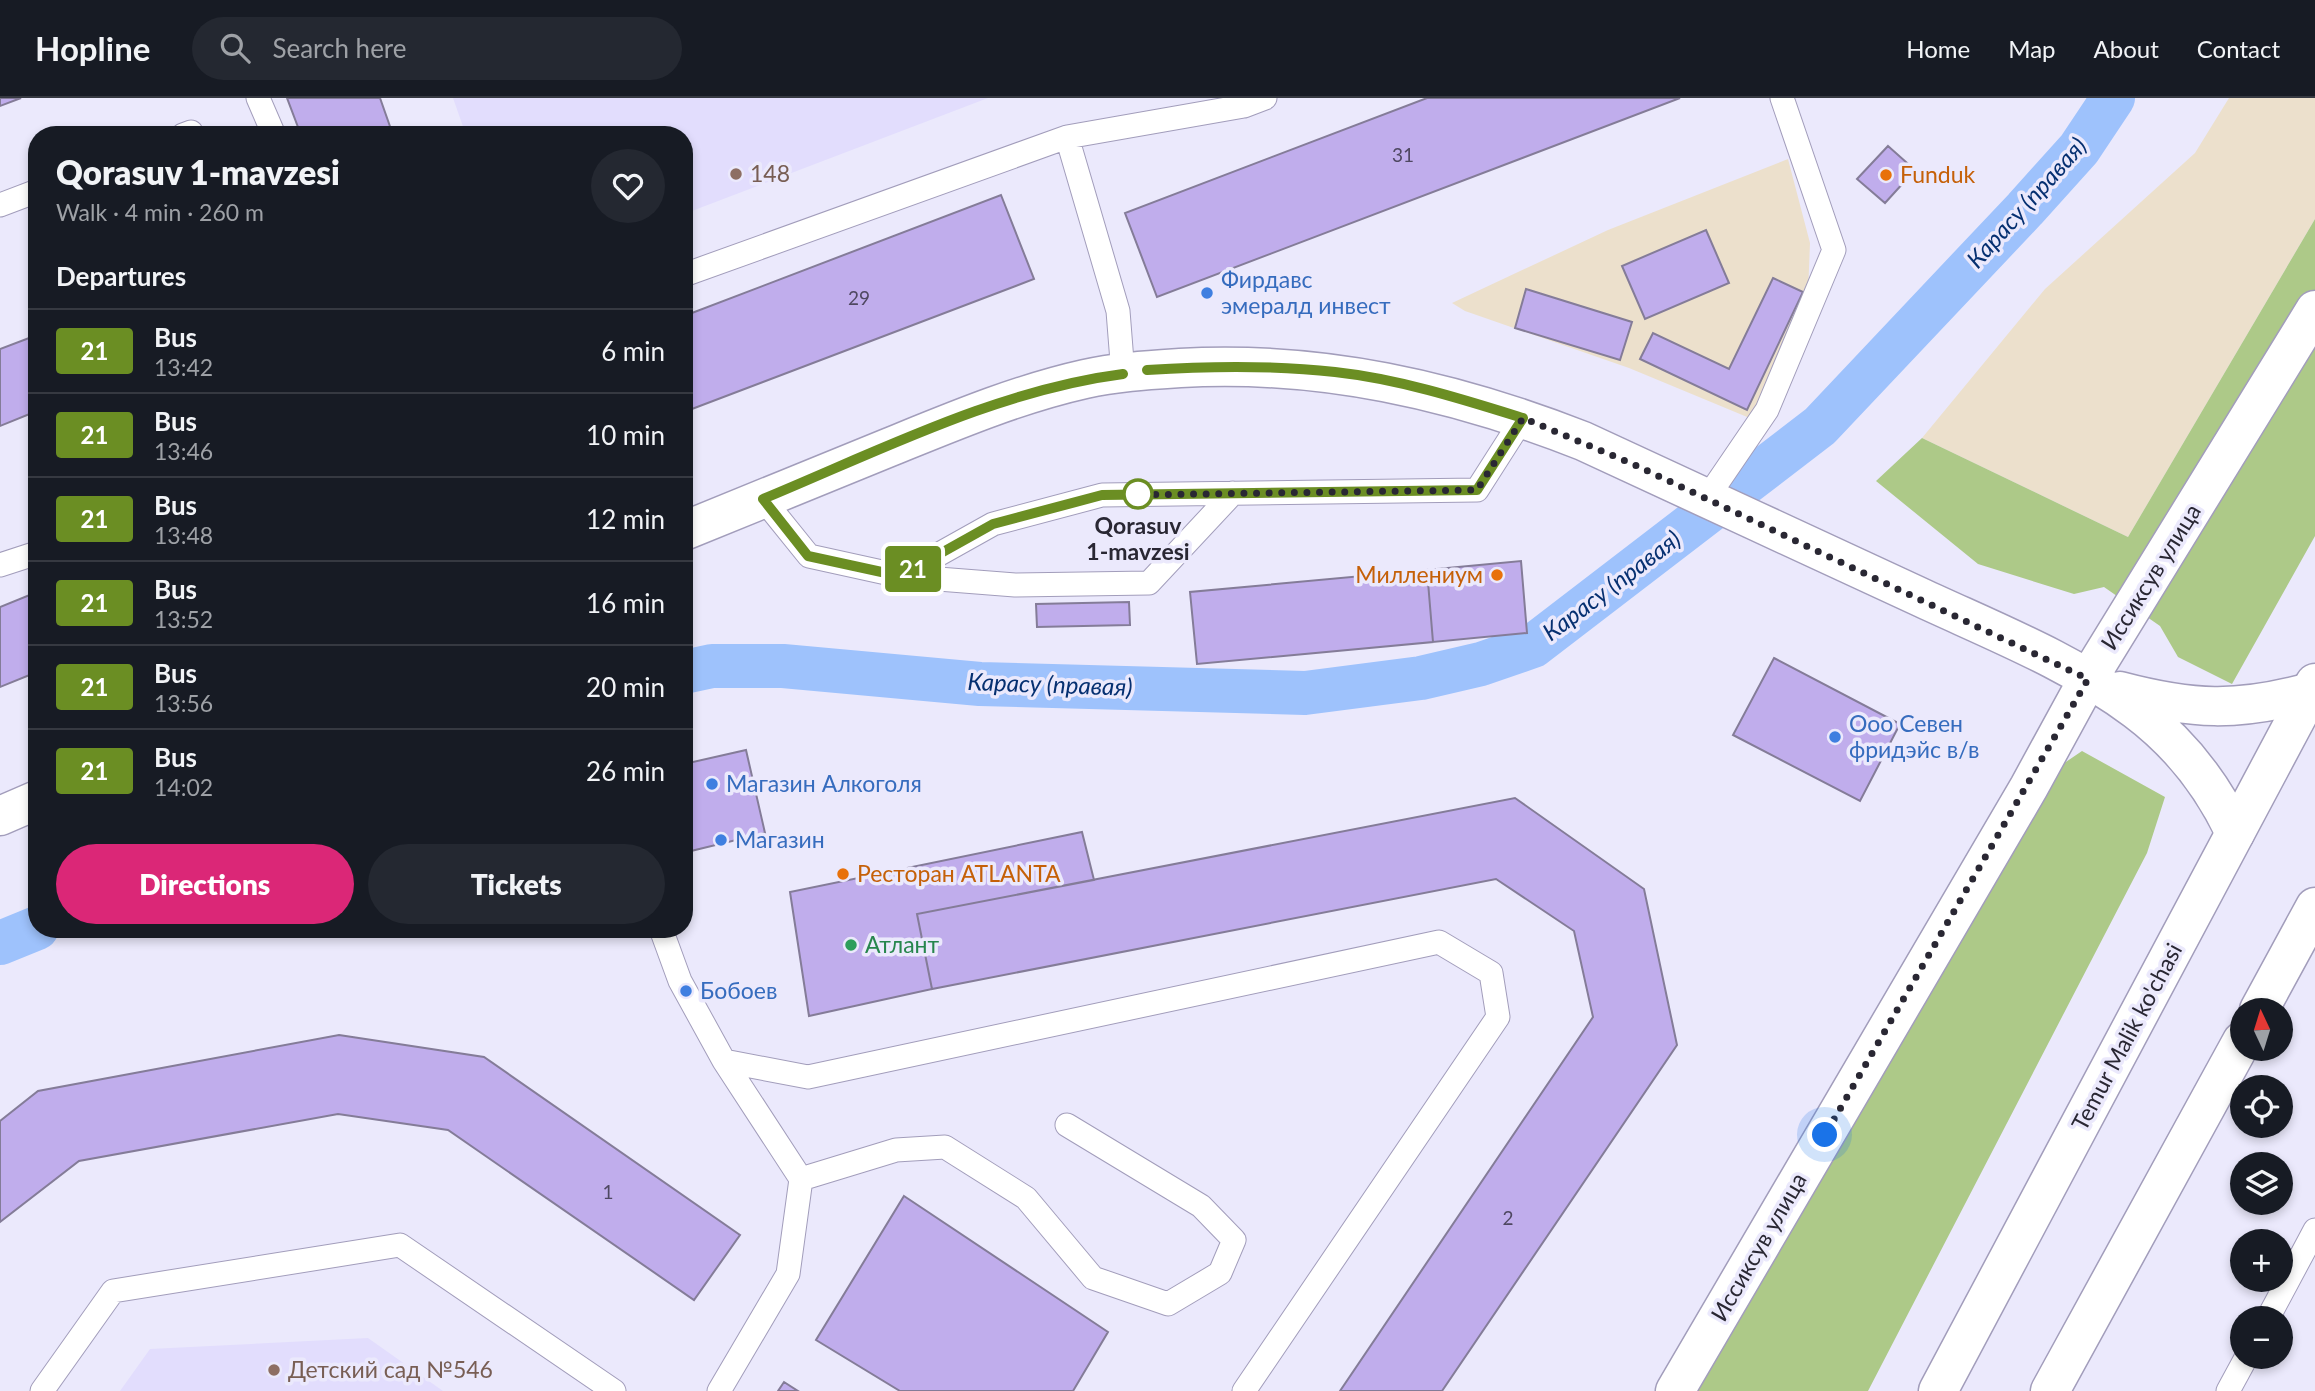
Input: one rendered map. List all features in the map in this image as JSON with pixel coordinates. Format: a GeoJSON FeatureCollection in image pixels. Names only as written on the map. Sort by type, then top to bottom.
{"type":"FeatureCollection","features":[{"type":"Feature","properties":{"kind":"main road","name":"Иссиксув улица"},"geometry":{"type":"LineString","coordinates":[[1675,1391],[2088,679],[2315,310]]}},
{"type":"Feature","properties":{"kind":"main road"},"geometry":{"type":"LineString","coordinates":[[693,527],[1023,396],[1086,378],[1208,366],[1337,372],[1462,399],[1583,441],[2088,679],[2144,697],[2201,707],[2256,706],[2313,687]]}},
{"type":"Feature","properties":{"kind":"main road"},"geometry":{"type":"LineString","coordinates":[[2088,679],[2136,711],[2177,747],[2212,789],[2235,833]]}},
{"type":"Feature","properties":{"kind":"main road","name":"Temur Malik ko'chasi"},"geometry":{"type":"LineString","coordinates":[[1938,1391],[2313,687]]}},
{"type":"Feature","properties":{"kind":"main road"},"geometry":{"type":"LineString","coordinates":[[0,816],[28,804]]}},
{"type":"Feature","properties":{"kind":"main road"},"geometry":{"type":"LineString","coordinates":[[2266,998],[2315,907]]}},
{"type":"Feature","properties":{"kind":"main road"},"geometry":{"type":"LineString","coordinates":[[2050,1391],[2231,1061]]}},
{"type":"Feature","properties":{"kind":"lane"},"geometry":{"type":"LineString","coordinates":[[258,98],[270,126]]}},
{"type":"Feature","properties":{"kind":"lane"},"geometry":{"type":"LineString","coordinates":[[1707,498],[1767,410],[1834,250],[1782,98]]}},
{"type":"Feature","properties":{"kind":"lane"},"geometry":{"type":"LineString","coordinates":[[693,272],[1068,137],[1250,101]]}},
{"type":"Feature","properties":{"kind":"lane"},"geometry":{"type":"LineString","coordinates":[[1068,137],[1118,311],[1123,374]]}},
{"type":"Feature","properties":{"kind":"lane"},"geometry":{"type":"LineString","coordinates":[[0,205],[28,194]]}},
{"type":"Feature","properties":{"kind":"lane"},"geometry":{"type":"LineString","coordinates":[[900,576],[993,524],[1102,495],[1477,490],[1523,418]]}},
{"type":"Feature","properties":{"kind":"lane"},"geometry":{"type":"LineString","coordinates":[[763,499],[808,556],[900,576],[1015,585],[1149,583],[1233,493]]}},
{"type":"Feature","properties":{"kind":"lane"},"geometry":{"type":"LineString","coordinates":[[0,565],[28,556]]}},
{"type":"Feature","properties":{"kind":"lane"},"geometry":{"type":"LineString","coordinates":[[664,938],[680,981],[724,1061],[801,1179],[788,1274],[719,1391]]}},
{"type":"Feature","properties":{"kind":"lane"},"geometry":{"type":"LineString","coordinates":[[724,1061],[808,1077],[1439,942],[1491,973],[1498,1017],[1244,1391]]}},
{"type":"Feature","properties":{"kind":"lane"},"geometry":{"type":"LineString","coordinates":[[801,1179],[896,1150],[945,1147],[1026,1198],[1093,1278],[1168,1304],[1220,1273],[1234,1240],[1201,1206],[1067,1125]]}},
{"type":"Feature","properties":{"kind":"lane"},"geometry":{"type":"LineString","coordinates":[[2274,1306],[2315,1230]]}},
{"type":"Feature","properties":{"kind":"lane"},"geometry":{"type":"LineString","coordinates":[[42,1391],[113,1291],[400,1245],[614,1391]]}},
{"type":"Feature","properties":{"kind":"lane"},"geometry":{"type":"LineString","coordinates":[[2228,1391],[2240,1369]]}},
{"type":"Feature","properties":{"kind":"shaded area","name":"148"},"geometry":{"type":"Polygon","coordinates":[[[453,98],[988,98],[693,211],[693,126],[463,126],[453,98]]]}},
{"type":"Feature","properties":{"kind":"shaded area"},"geometry":{"type":"Polygon","coordinates":[[[2229,98],[2315,98],[2315,219],[2128,537],[1922,438],[2045,289],[2195,153],[2229,98]]]}},
{"type":"Feature","properties":{"kind":"shaded area"},"geometry":{"type":"Polygon","coordinates":[[[1788,159],[1810,243],[1808,294],[1752,419],[1629,368],[1465,311],[1452,303],[1608,230],[1788,159]]]}},
{"type":"Feature","properties":{"kind":"shaded area","name":"Детский сад №546"},"geometry":{"type":"Polygon","coordinates":[[[368,1338],[443,1391],[120,1391],[150,1349],[368,1338]]]}},
{"type":"Feature","properties":{"kind":"green space"},"geometry":{"type":"Polygon","coordinates":[[[2315,219],[2315,536],[2232,684],[2178,657],[2160,626],[2104,587],[2074,594],[1978,564],[1876,481],[1922,438],[2128,537],[2315,219]]]}},
{"type":"Feature","properties":{"kind":"green space"},"geometry":{"type":"Polygon","coordinates":[[[2082,751],[2165,797],[2147,853],[1868,1391],[1675,1391],[2029,787],[2082,751]]]}},
{"type":"Feature","properties":{"kind":"building"},"geometry":{"type":"Polygon","coordinates":[[[0,98],[21,98],[0,106],[0,98]]]}},
{"type":"Feature","properties":{"kind":"building"},"geometry":{"type":"Polygon","coordinates":[[[287,98],[380,98],[390,126],[298,126],[287,98]]]}},
{"type":"Feature","properties":{"kind":"building"},"geometry":{"type":"Polygon","coordinates":[[[1427,98],[1680,98],[1157,297],[1125,213],[1427,98]]]}},
{"type":"Feature","properties":{"kind":"building"},"geometry":{"type":"Polygon","coordinates":[[[1888,146],[1915,170],[1885,203],[1857,179],[1888,146]]]}},
{"type":"Feature","properties":{"kind":"building"},"geometry":{"type":"Polygon","coordinates":[[[1001,195],[1034,279],[693,409],[693,313],[1001,195]]]}},
{"type":"Feature","properties":{"kind":"building"},"geometry":{"type":"Polygon","coordinates":[[[1706,230],[1729,283],[1645,319],[1622,266],[1706,230]]]}},
{"type":"Feature","properties":{"kind":"building"},"geometry":{"type":"Polygon","coordinates":[[[1773,278],[1803,292],[1747,410],[1640,359],[1653,333],[1729,369],[1773,278]]]}},
{"type":"Feature","properties":{"kind":"building"},"geometry":{"type":"Polygon","coordinates":[[[1526,289],[1632,322],[1620,360],[1515,328],[1526,289]]]}},
{"type":"Feature","properties":{"kind":"building"},"geometry":{"type":"Polygon","coordinates":[[[28,338],[28,415],[0,426],[0,349],[28,338]]]}},
{"type":"Feature","properties":{"kind":"building"},"geometry":{"type":"Polygon","coordinates":[[[1521,561],[1527,633],[1433,642],[1427,570],[1521,561]]]}},
{"type":"Feature","properties":{"kind":"building"},"geometry":{"type":"Polygon","coordinates":[[[1427,570],[1433,642],[1197,664],[1190,592],[1427,570]]]}},
{"type":"Feature","properties":{"kind":"building"},"geometry":{"type":"Polygon","coordinates":[[[28,596],[28,676],[0,687],[0,607],[28,596]]]}},
{"type":"Feature","properties":{"kind":"building","name":"Qorasuv 1-mavzesi"},"geometry":{"type":"Polygon","coordinates":[[[1129,602],[1130,625],[1037,627],[1036,604],[1129,602]]]}},
{"type":"Feature","properties":{"kind":"building"},"geometry":{"type":"Polygon","coordinates":[[[1774,658],[1900,724],[1860,801],[1733,735],[1774,658]]]}},
{"type":"Feature","properties":{"kind":"building"},"geometry":{"type":"Polygon","coordinates":[[[746,750],[765,833],[693,851],[693,762],[746,750]]]}},
{"type":"Feature","properties":{"kind":"building"},"geometry":{"type":"Polygon","coordinates":[[[1515,798],[1644,889],[1677,1045],[1442,1391],[1340,1391],[1593,1017],[1574,931],[1496,879],[932,989],[917,914],[1515,798]]]}},
{"type":"Feature","properties":{"kind":"building"},"geometry":{"type":"Polygon","coordinates":[[[1082,832],[1094,880],[917,914],[932,989],[809,1016],[790,892],[1082,832]]]}},
{"type":"Feature","properties":{"kind":"building"},"geometry":{"type":"Polygon","coordinates":[[[339,1035],[484,1057],[740,1235],[694,1300],[448,1130],[338,1114],[79,1161],[0,1222],[0,1121],[38,1091],[339,1035]]]}},
{"type":"Feature","properties":{"kind":"building"},"geometry":{"type":"Polygon","coordinates":[[[904,1196],[1108,1332],[1073,1391],[900,1391],[816,1340],[904,1196]]]}},
{"type":"Feature","properties":{"kind":"building"},"geometry":{"type":"Polygon","coordinates":[[[784,1382],[798,1391],[778,1391],[784,1382]]]}},
{"type":"Feature","properties":{"kind":"waterway","name":"Карасу (правая)"},"geometry":{"type":"LineString","coordinates":[[693,670],[712,666],[783,666],[980,684],[1305,693],[1421,678],[1481,664],[1533,646],[1820,426],[2079,149],[2113,98]]}},
{"type":"Feature","properties":{"kind":"waterway","name":"Карасу (правая)"},"geometry":{"type":"LineString","coordinates":[[0,943],[28,932]]}},
{"type":"Feature","properties":{"kind":"bus line","name":"21"},"geometry":{"type":"LineString","coordinates":[[1123,374],[1086,378],[1023,396],[957,419],[763,499],[808,556],[900,576],[993,524],[1102,495],[1477,490],[1523,418],[1462,399],[1337,372],[1208,366],[1147,370]]}},
{"type":"Feature","properties":{"kind":"place","name":"148"},"geometry":{"type":"Point","coordinates":[736,174]}},
{"type":"Feature","properties":{"kind":"place","name":"Funduk"},"geometry":{"type":"Point","coordinates":[1886,175]}},
{"type":"Feature","properties":{"kind":"place","name":"Фирдавс эмералд инвест"},"geometry":{"type":"Point","coordinates":[1207,293]}},
{"type":"Feature","properties":{"kind":"place","name":"Qorasuv 1-mavzesi"},"geometry":{"type":"Point","coordinates":[1138,494]}},
{"type":"Feature","properties":{"kind":"place","name":"Миллениум"},"geometry":{"type":"Point","coordinates":[1497,575]}},
{"type":"Feature","properties":{"kind":"place","name":"Ооо Севен фридэйс в/в"},"geometry":{"type":"Point","coordinates":[1835,737]}},
{"type":"Feature","properties":{"kind":"place","name":"Магазин Алкоголя"},"geometry":{"type":"Point","coordinates":[712,784]}},
{"type":"Feature","properties":{"kind":"place","name":"Магазин"},"geometry":{"type":"Point","coordinates":[721,840]}},
{"type":"Feature","properties":{"kind":"place","name":"Ресторан ATLANTA"},"geometry":{"type":"Point","coordinates":[843,874]}},
{"type":"Feature","properties":{"kind":"place","name":"Атлант"},"geometry":{"type":"Point","coordinates":[851,945]}},
{"type":"Feature","properties":{"kind":"place","name":"Бобоев"},"geometry":{"type":"Point","coordinates":[686,991]}},
{"type":"Feature","properties":{"kind":"place","name":"Детский сад №546"},"geometry":{"type":"Point","coordinates":[274,1370]}},
{"type":"Feature","properties":{"kind":"route"},"geometry":{"type":"LineString","coordinates":[[1138,494],[1128,495],[1477,490],[1523,418],[1633,464],[1985,628],[2088,679],[2029,787],[1825,1135]]}}]}
